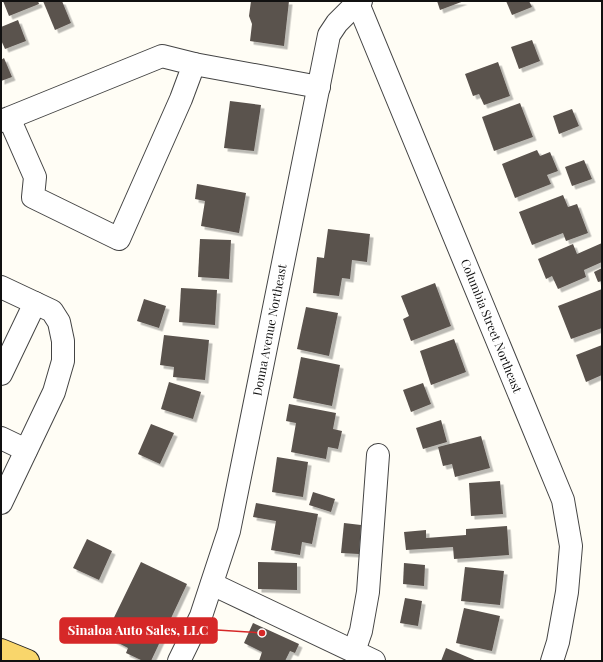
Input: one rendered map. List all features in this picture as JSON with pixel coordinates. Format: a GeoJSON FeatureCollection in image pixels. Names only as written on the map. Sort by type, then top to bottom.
{"type":"FeatureCollection","features":[{"type":"Feature","properties":{"kind":"main road"},"geometry":{"type":"LineString","coordinates":[[1,650],[28,661]]}},
{"type":"Feature","properties":{"kind":"street","name":"Donna Avenue Northeast"},"geometry":{"type":"LineString","coordinates":[[179,661],[201,616],[229,531],[329,35],[337,24],[359,1]]}},
{"type":"Feature","properties":{"kind":"street","name":"Columbia Street Northeast"},"geometry":{"type":"LineString","coordinates":[[359,1],[563,500],[571,546],[567,592],[558,642],[552,661]]}},
{"type":"Feature","properties":{"kind":"street"},"geometry":{"type":"LineString","coordinates":[[194,64],[181,99],[119,239],[33,197],[35,177],[5,119],[162,56],[194,64],[319,87]]}},
{"type":"Feature","properties":{"kind":"street"},"geometry":{"type":"LineString","coordinates":[[1,287],[52,311],[58,322],[63,341],[63,361],[54,392],[1,503]]}},
{"type":"Feature","properties":{"kind":"street"},"geometry":{"type":"LineString","coordinates":[[1,374],[35,303]]}},
{"type":"Feature","properties":{"kind":"street"},"geometry":{"type":"LineString","coordinates":[[1,438],[26,450]]}},
{"type":"Feature","properties":{"kind":"street"},"geometry":{"type":"LineString","coordinates":[[354,651],[361,631],[368,592],[378,455]]}},
{"type":"Feature","properties":{"kind":"street"},"geometry":{"type":"LineString","coordinates":[[212,584],[374,661]]}},
{"type":"Feature","properties":{"kind":"building"},"geometry":{"type":"Polygon","coordinates":[[[3,1],[38,1],[39,4],[9,16],[3,1]]]}},
{"type":"Feature","properties":{"kind":"building"},"geometry":{"type":"Polygon","coordinates":[[[43,1],[62,1],[71,23],[55,30],[43,1]]]}},
{"type":"Feature","properties":{"kind":"building"},"geometry":{"type":"Polygon","coordinates":[[[251,1],[289,1],[284,46],[250,41],[252,24],[249,16],[251,1]]]}},
{"type":"Feature","properties":{"kind":"building"},"geometry":{"type":"Polygon","coordinates":[[[437,1],[464,1],[440,10],[437,1]]]}},
{"type":"Feature","properties":{"kind":"building"},"geometry":{"type":"Polygon","coordinates":[[[506,1],[529,1],[532,7],[512,15],[506,1]]]}},
{"type":"Feature","properties":{"kind":"building"},"geometry":{"type":"Polygon","coordinates":[[[18,20],[26,41],[5,49],[1,40],[1,27],[18,20]]]}},
{"type":"Feature","properties":{"kind":"building"},"geometry":{"type":"Polygon","coordinates":[[[532,40],[540,61],[519,69],[511,47],[532,40]]]}},
{"type":"Feature","properties":{"kind":"building"},"geometry":{"type":"Polygon","coordinates":[[[4,58],[12,77],[1,81],[1,60],[4,58]]]}},
{"type":"Feature","properties":{"kind":"building"},"geometry":{"type":"Polygon","coordinates":[[[498,62],[510,96],[484,105],[479,94],[473,96],[465,74],[498,62]]]}},
{"type":"Feature","properties":{"kind":"building"},"geometry":{"type":"Polygon","coordinates":[[[230,101],[261,105],[254,151],[224,148],[230,101]]]}},
{"type":"Feature","properties":{"kind":"building"},"geometry":{"type":"Polygon","coordinates":[[[520,103],[533,137],[494,151],[482,117],[520,103]]]}},
{"type":"Feature","properties":{"kind":"building"},"geometry":{"type":"Polygon","coordinates":[[[572,109],[579,126],[559,134],[553,116],[572,109]]]}},
{"type":"Feature","properties":{"kind":"building"},"geometry":{"type":"Polygon","coordinates":[[[537,150],[540,156],[550,152],[558,171],[547,175],[551,184],[515,198],[502,164],[537,150]]]}},
{"type":"Feature","properties":{"kind":"building"},"geometry":{"type":"Polygon","coordinates":[[[584,160],[592,179],[572,186],[565,167],[584,160]]]}},
{"type":"Feature","properties":{"kind":"building"},"geometry":{"type":"Polygon","coordinates":[[[197,184],[246,193],[239,233],[201,226],[205,201],[195,199],[197,184]]]}},
{"type":"Feature","properties":{"kind":"building"},"geometry":{"type":"Polygon","coordinates":[[[563,195],[568,207],[577,204],[588,233],[566,241],[563,233],[532,245],[519,212],[563,195]]]}},
{"type":"Feature","properties":{"kind":"building"},"geometry":{"type":"Polygon","coordinates":[[[328,229],[370,234],[367,262],[352,260],[350,279],[342,278],[339,296],[313,293],[317,257],[324,258],[328,229]]]}},
{"type":"Feature","properties":{"kind":"building"},"geometry":{"type":"Polygon","coordinates":[[[200,239],[231,240],[229,279],[198,277],[200,239]]]}},
{"type":"Feature","properties":{"kind":"building"},"geometry":{"type":"Polygon","coordinates":[[[602,243],[602,262],[584,270],[586,277],[558,289],[552,276],[546,279],[538,259],[573,244],[577,254],[602,243]]]}},
{"type":"Feature","properties":{"kind":"building"},"geometry":{"type":"Polygon","coordinates":[[[602,268],[602,281],[598,282],[594,272],[602,268]]]}},
{"type":"Feature","properties":{"kind":"building"},"geometry":{"type":"Polygon","coordinates":[[[435,283],[451,326],[411,341],[403,319],[409,316],[401,296],[435,283]]]}},
{"type":"Feature","properties":{"kind":"building"},"geometry":{"type":"Polygon","coordinates":[[[181,288],[217,290],[215,325],[179,322],[181,288]]]}},
{"type":"Feature","properties":{"kind":"building"},"geometry":{"type":"Polygon","coordinates":[[[602,289],[602,328],[571,339],[558,306],[602,289]]]}},
{"type":"Feature","properties":{"kind":"building"},"geometry":{"type":"Polygon","coordinates":[[[144,299],[166,306],[159,328],[137,321],[144,299]]]}},
{"type":"Feature","properties":{"kind":"building"},"geometry":{"type":"Polygon","coordinates":[[[306,307],[338,313],[329,356],[297,349],[306,307]]]}},
{"type":"Feature","properties":{"kind":"building"},"geometry":{"type":"Polygon","coordinates":[[[164,335],[209,340],[205,380],[173,377],[174,367],[160,365],[164,335]]]}},
{"type":"Feature","properties":{"kind":"building"},"geometry":{"type":"Polygon","coordinates":[[[454,339],[466,372],[431,385],[420,351],[454,339]]]}},
{"type":"Feature","properties":{"kind":"building"},"geometry":{"type":"Polygon","coordinates":[[[602,345],[602,375],[586,382],[576,355],[602,345]]]}},
{"type":"Feature","properties":{"kind":"building"},"geometry":{"type":"Polygon","coordinates":[[[301,357],[340,365],[332,406],[293,398],[301,357]]]}},
{"type":"Feature","properties":{"kind":"building"},"geometry":{"type":"Polygon","coordinates":[[[169,382],[201,392],[193,419],[161,409],[169,382]]]}},
{"type":"Feature","properties":{"kind":"building"},"geometry":{"type":"Polygon","coordinates":[[[423,383],[431,404],[411,412],[403,390],[423,383]]]}},
{"type":"Feature","properties":{"kind":"building"},"geometry":{"type":"Polygon","coordinates":[[[289,404],[336,413],[333,429],[342,431],[338,449],[328,447],[326,459],[291,452],[296,423],[286,421],[289,404]]]}},
{"type":"Feature","properties":{"kind":"building"},"geometry":{"type":"Polygon","coordinates":[[[441,420],[447,442],[423,449],[416,428],[441,420]]]}},
{"type":"Feature","properties":{"kind":"building"},"geometry":{"type":"Polygon","coordinates":[[[151,424],[174,433],[160,464],[138,454],[151,424]]]}},
{"type":"Feature","properties":{"kind":"building"},"geometry":{"type":"Polygon","coordinates":[[[481,436],[490,468],[455,477],[452,464],[443,466],[438,447],[481,436]]]}},
{"type":"Feature","properties":{"kind":"building"},"geometry":{"type":"Polygon","coordinates":[[[277,457],[308,462],[303,497],[272,492],[277,457]]]}},
{"type":"Feature","properties":{"kind":"building"},"geometry":{"type":"Polygon","coordinates":[[[500,481],[503,514],[471,516],[469,483],[500,481]]]}},
{"type":"Feature","properties":{"kind":"building"},"geometry":{"type":"Polygon","coordinates":[[[313,492],[335,499],[331,512],[309,505],[313,492]]]}},
{"type":"Feature","properties":{"kind":"building"},"geometry":{"type":"Polygon","coordinates":[[[256,503],[318,514],[312,544],[302,542],[300,555],[271,550],[276,521],[253,517],[256,503]]]}},
{"type":"Feature","properties":{"kind":"building"},"geometry":{"type":"Polygon","coordinates":[[[344,523],[361,525],[359,554],[341,553],[344,523]]]}},
{"type":"Feature","properties":{"kind":"building"},"geometry":{"type":"Polygon","coordinates":[[[507,526],[509,555],[454,559],[453,547],[406,550],[404,532],[426,530],[426,538],[466,535],[466,529],[507,526]]]}},
{"type":"Feature","properties":{"kind":"building"},"geometry":{"type":"Polygon","coordinates":[[[87,539],[112,551],[99,580],[73,568],[87,539]]]}},
{"type":"Feature","properties":{"kind":"building"},"geometry":{"type":"Polygon","coordinates":[[[141,562],[187,584],[151,661],[143,661],[126,653],[128,648],[105,636],[141,562]]]}},
{"type":"Feature","properties":{"kind":"building"},"geometry":{"type":"Polygon","coordinates":[[[258,562],[297,563],[297,590],[258,589],[258,562]]]}},
{"type":"Feature","properties":{"kind":"building"},"geometry":{"type":"Polygon","coordinates":[[[404,563],[425,565],[424,586],[403,584],[404,563]]]}},
{"type":"Feature","properties":{"kind":"building"},"geometry":{"type":"Polygon","coordinates":[[[465,567],[504,571],[500,605],[461,601],[465,567]]]}},
{"type":"Feature","properties":{"kind":"building"},"geometry":{"type":"Polygon","coordinates":[[[405,598],[422,601],[418,626],[400,623],[405,598]]]}},
{"type":"Feature","properties":{"kind":"building"},"geometry":{"type":"Polygon","coordinates":[[[464,608],[500,616],[492,651],[456,643],[464,608]]]}},
{"type":"Feature","properties":{"kind":"building"},"geometry":{"type":"Polygon","coordinates":[[[253,623],[299,644],[295,653],[290,651],[285,661],[259,661],[262,652],[244,643],[253,623]]]}},
{"type":"Feature","properties":{"kind":"building"},"geometry":{"type":"Polygon","coordinates":[[[446,648],[477,661],[441,661],[446,648]]]}},
{"type":"Feature","properties":{"kind":"place","name":"Sinaloa Auto Sales, LLC"},"geometry":{"type":"Point","coordinates":[262,633]}}]}
